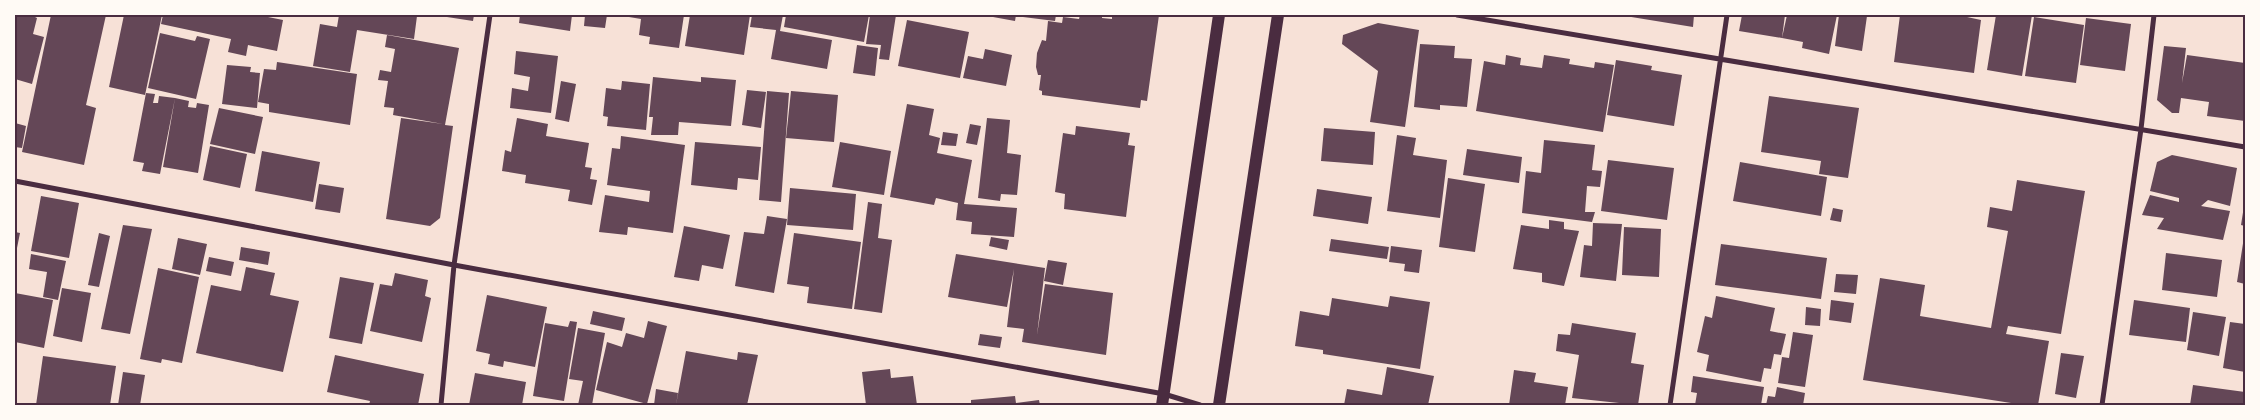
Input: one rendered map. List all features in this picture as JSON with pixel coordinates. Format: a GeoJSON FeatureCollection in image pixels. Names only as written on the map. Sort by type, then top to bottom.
{"type":"FeatureCollection","features":[{"type":"Feature","properties":{"kind":"main road"},"geometry":{"type":"LineString","coordinates":[[1163,399],[1219,15]]}},
{"type":"Feature","properties":{"kind":"main road"},"geometry":{"type":"LineString","coordinates":[[1219,405],[1278,15]]}},
{"type":"Feature","properties":{"kind":"street"},"geometry":{"type":"LineString","coordinates":[[441,405],[454,265],[490,15]]}},
{"type":"Feature","properties":{"kind":"street"},"geometry":{"type":"LineString","coordinates":[[1457,15],[2245,147]]}},
{"type":"Feature","properties":{"kind":"street"},"geometry":{"type":"LineString","coordinates":[[1670,405],[1727,15]]}},
{"type":"Feature","properties":{"kind":"street"},"geometry":{"type":"LineString","coordinates":[[2102,405],[2141,129],[2154,15]]}},
{"type":"Feature","properties":{"kind":"street"},"geometry":{"type":"LineString","coordinates":[[15,181],[1200,405]]}},
{"type":"Feature","properties":{"kind":"building"},"geometry":{"type":"Polygon","coordinates":[[[15,15],[31,15],[37,18],[33,34],[44,37],[32,84],[15,79],[15,15]]]}},
{"type":"Feature","properties":{"kind":"building"},"geometry":{"type":"Polygon","coordinates":[[[51,15],[106,15],[86,105],[96,108],[84,165],[22,152],[51,15]]]}},
{"type":"Feature","properties":{"kind":"building"},"geometry":{"type":"Polygon","coordinates":[[[124,15],[162,15],[145,95],[109,87],[124,15]]]}},
{"type":"Feature","properties":{"kind":"building"},"geometry":{"type":"Polygon","coordinates":[[[163,15],[258,15],[283,20],[277,51],[248,45],[246,56],[228,52],[231,39],[161,24],[163,15]]]}},
{"type":"Feature","properties":{"kind":"building"},"geometry":{"type":"Polygon","coordinates":[[[339,15],[417,16],[414,39],[357,30],[350,72],[313,66],[320,24],[337,27],[339,15]]]}},
{"type":"Feature","properties":{"kind":"building"},"geometry":{"type":"Polygon","coordinates":[[[434,15],[474,15],[473,21],[434,15]]]}},
{"type":"Feature","properties":{"kind":"building"},"geometry":{"type":"Polygon","coordinates":[[[520,15],[572,15],[570,31],[519,23],[520,15]]]}},
{"type":"Feature","properties":{"kind":"building"},"geometry":{"type":"Polygon","coordinates":[[[585,15],[607,15],[605,28],[584,26],[585,15]]]}},
{"type":"Feature","properties":{"kind":"building"},"geometry":{"type":"Polygon","coordinates":[[[617,15],[684,15],[679,48],[649,44],[650,37],[639,35],[641,19],[617,15]]]}},
{"type":"Feature","properties":{"kind":"building"},"geometry":{"type":"Polygon","coordinates":[[[690,15],[750,15],[744,55],[685,46],[690,15]]]}},
{"type":"Feature","properties":{"kind":"building"},"geometry":{"type":"Polygon","coordinates":[[[752,15],[783,15],[780,31],[832,40],[827,69],[771,59],[776,30],[750,27],[752,15]]]}},
{"type":"Feature","properties":{"kind":"building"},"geometry":{"type":"Polygon","coordinates":[[[786,15],[869,15],[864,42],[784,27],[786,15]]]}},
{"type":"Feature","properties":{"kind":"building"},"geometry":{"type":"Polygon","coordinates":[[[870,15],[896,15],[889,60],[879,59],[881,45],[866,44],[870,15]]]}},
{"type":"Feature","properties":{"kind":"building"},"geometry":{"type":"Polygon","coordinates":[[[993,15],[1016,15],[1015,21],[993,17],[993,15]]]}},
{"type":"Feature","properties":{"kind":"building"},"geometry":{"type":"Polygon","coordinates":[[[1024,15],[1056,15],[1055,21],[1023,17],[1024,15]]]}},
{"type":"Feature","properties":{"kind":"building"},"geometry":{"type":"Polygon","coordinates":[[[1080,15],[1102,15],[1102,18],[1112,19],[1112,15],[1145,17],[1145,15],[1159,15],[1147,101],[1141,100],[1140,108],[1042,95],[1042,91],[1039,90],[1041,75],[1038,75],[1036,67],[1037,53],[1042,40],[1046,41],[1048,21],[1062,23],[1063,17],[1079,19],[1080,15]]]}},
{"type":"Feature","properties":{"kind":"building"},"geometry":{"type":"Polygon","coordinates":[[[1619,15],[1694,15],[1693,27],[1619,15]]]}},
{"type":"Feature","properties":{"kind":"building"},"geometry":{"type":"Polygon","coordinates":[[[1742,15],[1785,15],[1782,38],[1739,31],[1742,15]]]}},
{"type":"Feature","properties":{"kind":"building"},"geometry":{"type":"Polygon","coordinates":[[[1787,15],[1837,15],[1829,54],[1802,48],[1803,42],[1782,38],[1787,15]]]}},
{"type":"Feature","properties":{"kind":"building"},"geometry":{"type":"Polygon","coordinates":[[[1839,15],[1867,16],[1862,51],[1835,46],[1839,15]]]}},
{"type":"Feature","properties":{"kind":"building"},"geometry":{"type":"Polygon","coordinates":[[[1900,15],[1967,15],[1967,17],[1981,20],[1974,73],[1894,62],[1900,15]]]}},
{"type":"Feature","properties":{"kind":"building"},"geometry":{"type":"Polygon","coordinates":[[[1996,15],[2032,15],[2022,76],[1987,70],[1996,15]]]}},
{"type":"Feature","properties":{"kind":"building"},"geometry":{"type":"Polygon","coordinates":[[[2034,17],[2084,25],[2076,83],[2025,76],[2034,17]]]}},
{"type":"Feature","properties":{"kind":"building"},"geometry":{"type":"Polygon","coordinates":[[[2086,18],[2131,24],[2125,71],[2080,65],[2086,18]]]}},
{"type":"Feature","properties":{"kind":"building"},"geometry":{"type":"Polygon","coordinates":[[[907,20],[969,32],[960,78],[898,66],[907,20]]]}},
{"type":"Feature","properties":{"kind":"building"},"geometry":{"type":"Polygon","coordinates":[[[1378,23],[1419,30],[1405,127],[1370,122],[1378,71],[1342,44],[1343,35],[1378,23]]]}},
{"type":"Feature","properties":{"kind":"building"},"geometry":{"type":"Polygon","coordinates":[[[160,33],[195,41],[197,36],[210,39],[196,99],[148,88],[160,33]]]}},
{"type":"Feature","properties":{"kind":"building"},"geometry":{"type":"Polygon","coordinates":[[[387,35],[459,48],[445,125],[453,126],[440,218],[430,226],[386,219],[401,118],[443,124],[393,115],[394,108],[384,107],[388,81],[378,80],[380,70],[391,72],[395,49],[385,47],[387,35]]]}},
{"type":"Feature","properties":{"kind":"building"},"geometry":{"type":"Polygon","coordinates":[[[1420,44],[1455,46],[1454,58],[1472,59],[1467,107],[1440,105],[1440,110],[1414,107],[1420,44]]]}},
{"type":"Feature","properties":{"kind":"building"},"geometry":{"type":"Polygon","coordinates":[[[857,45],[878,48],[875,76],[853,73],[857,45]]]}},
{"type":"Feature","properties":{"kind":"building"},"geometry":{"type":"Polygon","coordinates":[[[2164,46],[2186,48],[2182,83],[2187,55],[2245,63],[2245,121],[2207,116],[2209,102],[2181,98],[2179,113],[2172,113],[2157,100],[2164,46]]]}},
{"type":"Feature","properties":{"kind":"building"},"geometry":{"type":"Polygon","coordinates":[[[985,49],[1012,55],[1006,86],[963,78],[968,56],[983,59],[985,49]]]}},
{"type":"Feature","properties":{"kind":"building"},"geometry":{"type":"Polygon","coordinates":[[[516,51],[558,56],[551,113],[510,108],[512,88],[528,91],[530,77],[514,74],[516,51]]]}},
{"type":"Feature","properties":{"kind":"building"},"geometry":{"type":"Polygon","coordinates":[[[1506,55],[1521,58],[1520,65],[1542,68],[1544,55],[1570,59],[1569,64],[1594,68],[1595,62],[1614,65],[1603,132],[1476,111],[1484,61],[1505,65],[1506,55]]]}},
{"type":"Feature","properties":{"kind":"building"},"geometry":{"type":"Polygon","coordinates":[[[1616,60],[1652,66],[1651,70],[1682,75],[1674,126],[1607,115],[1616,60]]]}},
{"type":"Feature","properties":{"kind":"building"},"geometry":{"type":"Polygon","coordinates":[[[277,62],[357,74],[350,125],[269,112],[269,104],[258,102],[264,69],[276,70],[277,62]]]}},
{"type":"Feature","properties":{"kind":"building"},"geometry":{"type":"Polygon","coordinates":[[[227,65],[251,67],[250,72],[260,73],[257,108],[222,104],[227,65]]]}},
{"type":"Feature","properties":{"kind":"building"},"geometry":{"type":"Polygon","coordinates":[[[653,77],[701,82],[701,77],[736,80],[731,126],[679,122],[678,135],[651,135],[653,117],[649,117],[653,77]]]}},
{"type":"Feature","properties":{"kind":"building"},"geometry":{"type":"Polygon","coordinates":[[[561,81],[576,84],[569,122],[555,119],[561,81]]]}},
{"type":"Feature","properties":{"kind":"building"},"geometry":{"type":"Polygon","coordinates":[[[622,81],[650,84],[646,130],[607,126],[608,117],[603,116],[606,88],[621,90],[622,81]]]}},
{"type":"Feature","properties":{"kind":"building"},"geometry":{"type":"Polygon","coordinates":[[[747,90],[766,92],[761,128],[742,125],[747,90]]]}},
{"type":"Feature","properties":{"kind":"building"},"geometry":{"type":"Polygon","coordinates":[[[767,91],[789,93],[781,202],[759,200],[767,91]]]}},
{"type":"Feature","properties":{"kind":"building"},"geometry":{"type":"Polygon","coordinates":[[[791,91],[838,95],[834,142],[786,138],[791,91]]]}},
{"type":"Feature","properties":{"kind":"building"},"geometry":{"type":"Polygon","coordinates":[[[146,93],[155,94],[153,103],[158,103],[159,96],[175,98],[160,174],[142,171],[144,163],[133,161],[146,93]]]}},
{"type":"Feature","properties":{"kind":"building"},"geometry":{"type":"Polygon","coordinates":[[[1769,96],[1859,108],[1848,178],[1819,174],[1821,161],[1761,152],[1769,96]]]}},
{"type":"Feature","properties":{"kind":"building"},"geometry":{"type":"Polygon","coordinates":[[[175,98],[189,101],[188,107],[196,108],[197,103],[209,105],[198,173],[163,167],[175,98]]]}},
{"type":"Feature","properties":{"kind":"building"},"geometry":{"type":"Polygon","coordinates":[[[907,104],[934,109],[929,135],[940,138],[937,153],[972,160],[964,204],[1017,208],[1014,237],[971,234],[972,222],[956,220],[958,203],[936,198],[934,205],[890,197],[907,104]]]}},
{"type":"Feature","properties":{"kind":"building"},"geometry":{"type":"Polygon","coordinates":[[[219,108],[263,117],[255,154],[210,144],[219,108]]]}},
{"type":"Feature","properties":{"kind":"building"},"geometry":{"type":"Polygon","coordinates":[[[517,118],[548,124],[546,136],[589,143],[585,167],[592,168],[590,179],[597,180],[592,205],[568,201],[570,190],[525,183],[526,175],[502,171],[505,150],[511,152],[517,118]]]}},
{"type":"Feature","properties":{"kind":"building"},"geometry":{"type":"Polygon","coordinates":[[[987,118],[1010,120],[1007,153],[1021,155],[1017,195],[1001,194],[1000,201],[978,198],[987,118]]]}},
{"type":"Feature","properties":{"kind":"building"},"geometry":{"type":"Polygon","coordinates":[[[15,123],[26,126],[22,148],[15,147],[15,123]]]}},
{"type":"Feature","properties":{"kind":"building"},"geometry":{"type":"Polygon","coordinates":[[[970,124],[981,126],[977,145],[966,143],[970,124]]]}},
{"type":"Feature","properties":{"kind":"building"},"geometry":{"type":"Polygon","coordinates":[[[1076,126],[1130,133],[1128,145],[1135,146],[1126,217],[1064,209],[1065,194],[1055,192],[1063,133],[1075,135],[1076,126]]]}},
{"type":"Feature","properties":{"kind":"building"},"geometry":{"type":"Polygon","coordinates":[[[1324,128],[1375,132],[1373,165],[1321,161],[1324,128]]]}},
{"type":"Feature","properties":{"kind":"building"},"geometry":{"type":"Polygon","coordinates":[[[943,132],[958,134],[956,146],[941,145],[943,132]]]}},
{"type":"Feature","properties":{"kind":"building"},"geometry":{"type":"Polygon","coordinates":[[[1397,135],[1416,138],[1413,155],[1447,160],[1440,218],[1387,211],[1397,135]]]}},
{"type":"Feature","properties":{"kind":"building"},"geometry":{"type":"Polygon","coordinates":[[[621,136],[685,145],[673,233],[628,227],[627,235],[599,232],[605,195],[649,202],[650,191],[607,185],[612,148],[620,149],[621,136]]]}},
{"type":"Feature","properties":{"kind":"building"},"geometry":{"type":"Polygon","coordinates":[[[1544,140],[1595,145],[1592,170],[1602,171],[1600,187],[1587,186],[1585,212],[1595,212],[1592,222],[1522,213],[1526,171],[1541,173],[1544,140]]]}},
{"type":"Feature","properties":{"kind":"building"},"geometry":{"type":"Polygon","coordinates":[[[695,142],[761,147],[758,180],[738,178],[737,190],[691,185],[695,142]]]}},
{"type":"Feature","properties":{"kind":"building"},"geometry":{"type":"Polygon","coordinates":[[[840,142],[891,151],[884,195],[832,187],[840,142]]]}},
{"type":"Feature","properties":{"kind":"building"},"geometry":{"type":"Polygon","coordinates":[[[210,146],[247,154],[240,188],[203,180],[210,146]]]}},
{"type":"Feature","properties":{"kind":"building"},"geometry":{"type":"Polygon","coordinates":[[[1467,149],[1522,157],[1519,183],[1463,175],[1467,149]]]}},
{"type":"Feature","properties":{"kind":"building"},"geometry":{"type":"Polygon","coordinates":[[[262,151],[320,162],[313,202],[255,191],[262,151]]]}},
{"type":"Feature","properties":{"kind":"building"},"geometry":{"type":"Polygon","coordinates":[[[2172,155],[2237,168],[2230,206],[2208,200],[2201,206],[2230,211],[2223,240],[2157,229],[2164,218],[2142,215],[2150,195],[2179,202],[2179,198],[2150,191],[2157,162],[2172,155]]]}},
{"type":"Feature","properties":{"kind":"building"},"geometry":{"type":"Polygon","coordinates":[[[1608,160],[1674,168],[1667,220],[1601,211],[1608,160]]]}},
{"type":"Feature","properties":{"kind":"building"},"geometry":{"type":"Polygon","coordinates":[[[1740,162],[1827,177],[1821,216],[1733,201],[1740,162]]]}},
{"type":"Feature","properties":{"kind":"building"},"geometry":{"type":"Polygon","coordinates":[[[1448,178],[1485,184],[1475,252],[1439,247],[1448,178]]]}},
{"type":"Feature","properties":{"kind":"building"},"geometry":{"type":"Polygon","coordinates":[[[2017,180],[2085,191],[2061,334],[2008,326],[2006,334],[2049,341],[2038,405],[2024,405],[1863,380],[1880,278],[1925,285],[1920,316],[1991,328],[2008,231],[1987,227],[1990,207],[2012,211],[2017,180]]]}},
{"type":"Feature","properties":{"kind":"building"},"geometry":{"type":"Polygon","coordinates":[[[319,184],[344,188],[340,213],[315,209],[319,184]]]}},
{"type":"Feature","properties":{"kind":"building"},"geometry":{"type":"Polygon","coordinates":[[[790,188],[856,194],[853,230],[787,225],[790,188]]]}},
{"type":"Feature","properties":{"kind":"building"},"geometry":{"type":"Polygon","coordinates":[[[1317,189],[1372,197],[1368,224],[1313,216],[1317,189]]]}},
{"type":"Feature","properties":{"kind":"building"},"geometry":{"type":"Polygon","coordinates":[[[41,196],[79,203],[69,258],[31,251],[41,196]]]}},
{"type":"Feature","properties":{"kind":"building"},"geometry":{"type":"Polygon","coordinates":[[[868,202],[882,204],[878,238],[892,240],[882,313],[854,309],[868,202]]]}},
{"type":"Feature","properties":{"kind":"building"},"geometry":{"type":"Polygon","coordinates":[[[2245,206],[2245,226],[2241,225],[2245,206]]]}},
{"type":"Feature","properties":{"kind":"building"},"geometry":{"type":"Polygon","coordinates":[[[1833,208],[1843,210],[1841,222],[1830,220],[1833,208]]]}},
{"type":"Feature","properties":{"kind":"building"},"geometry":{"type":"Polygon","coordinates":[[[767,216],[787,219],[774,293],[735,286],[744,232],[764,234],[767,216]]]}},
{"type":"Feature","properties":{"kind":"building"},"geometry":{"type":"Polygon","coordinates":[[[1549,220],[1564,222],[1564,229],[1579,231],[1564,286],[1542,282],[1542,273],[1513,269],[1521,225],[1549,229],[1549,220]]]}},
{"type":"Feature","properties":{"kind":"building"},"geometry":{"type":"Polygon","coordinates":[[[1593,223],[1622,224],[1616,281],[1580,277],[1584,245],[1592,246],[1593,223]]]}},
{"type":"Feature","properties":{"kind":"building"},"geometry":{"type":"Polygon","coordinates":[[[123,225],[152,229],[130,334],[101,329],[123,225]]]}},
{"type":"Feature","properties":{"kind":"building"},"geometry":{"type":"Polygon","coordinates":[[[684,226],[730,235],[723,269],[702,265],[699,281],[674,277],[684,226]]]}},
{"type":"Feature","properties":{"kind":"building"},"geometry":{"type":"Polygon","coordinates":[[[1624,227],[1661,229],[1659,277],[1622,275],[1624,227]]]}},
{"type":"Feature","properties":{"kind":"building"},"geometry":{"type":"Polygon","coordinates":[[[15,232],[20,233],[16,253],[15,253],[15,232]]]}},
{"type":"Feature","properties":{"kind":"building"},"geometry":{"type":"Polygon","coordinates":[[[99,233],[110,236],[99,287],[88,285],[99,233]]]}},
{"type":"Feature","properties":{"kind":"building"},"geometry":{"type":"Polygon","coordinates":[[[794,233],[861,242],[852,309],[807,303],[809,287],[787,284],[794,233]]]}},
{"type":"Feature","properties":{"kind":"building"},"geometry":{"type":"Polygon","coordinates":[[[991,237],[1009,240],[1007,250],[989,246],[991,237]]]}},
{"type":"Feature","properties":{"kind":"building"},"geometry":{"type":"Polygon","coordinates":[[[2245,237],[2245,284],[2237,282],[2245,237]]]}},
{"type":"Feature","properties":{"kind":"building"},"geometry":{"type":"Polygon","coordinates":[[[178,238],[207,244],[200,275],[172,269],[178,238]]]}},
{"type":"Feature","properties":{"kind":"building"},"geometry":{"type":"Polygon","coordinates":[[[1331,239],[1389,247],[1387,259],[1329,251],[1331,239]]]}},
{"type":"Feature","properties":{"kind":"building"},"geometry":{"type":"Polygon","coordinates":[[[1721,244],[1827,258],[1821,299],[1715,285],[1721,244]]]}},
{"type":"Feature","properties":{"kind":"building"},"geometry":{"type":"Polygon","coordinates":[[[1391,246],[1422,250],[1419,273],[1404,271],[1405,264],[1389,262],[1391,246]]]}},
{"type":"Feature","properties":{"kind":"building"},"geometry":{"type":"Polygon","coordinates":[[[241,247],[270,252],[268,265],[239,260],[241,247]]]}},
{"type":"Feature","properties":{"kind":"building"},"geometry":{"type":"Polygon","coordinates":[[[2166,253],[2222,260],[2217,297],[2162,290],[2166,253]]]}},
{"type":"Feature","properties":{"kind":"building"},"geometry":{"type":"Polygon","coordinates":[[[31,254],[66,261],[58,300],[43,297],[47,272],[29,269],[31,254]]]}},
{"type":"Feature","properties":{"kind":"building"},"geometry":{"type":"Polygon","coordinates":[[[956,254],[1045,268],[1037,335],[1045,284],[1113,293],[1106,355],[1022,342],[1024,329],[1007,327],[1014,269],[1007,307],[948,297],[956,254]]]}},
{"type":"Feature","properties":{"kind":"building"},"geometry":{"type":"Polygon","coordinates":[[[209,257],[234,262],[231,276],[206,271],[209,257]]]}},
{"type":"Feature","properties":{"kind":"building"},"geometry":{"type":"Polygon","coordinates":[[[1048,260],[1067,263],[1063,285],[1044,281],[1048,260]]]}},
{"type":"Feature","properties":{"kind":"building"},"geometry":{"type":"Polygon","coordinates":[[[246,267],[275,273],[270,295],[299,301],[283,372],[196,353],[211,285],[241,291],[246,267]]]}},
{"type":"Feature","properties":{"kind":"building"},"geometry":{"type":"Polygon","coordinates":[[[158,268],[199,277],[182,363],[162,359],[161,363],[140,359],[158,268]]]}},
{"type":"Feature","properties":{"kind":"building"},"geometry":{"type":"Polygon","coordinates":[[[395,273],[428,280],[425,296],[431,298],[422,342],[370,331],[380,284],[392,286],[395,273]]]}},
{"type":"Feature","properties":{"kind":"building"},"geometry":{"type":"Polygon","coordinates":[[[1836,274],[1858,275],[1856,294],[1834,292],[1836,274]]]}},
{"type":"Feature","properties":{"kind":"building"},"geometry":{"type":"Polygon","coordinates":[[[340,277],[374,283],[362,344],[329,338],[340,277]]]}},
{"type":"Feature","properties":{"kind":"building"},"geometry":{"type":"Polygon","coordinates":[[[62,288],[91,293],[82,342],[53,336],[62,288]]]}},
{"type":"Feature","properties":{"kind":"building"},"geometry":{"type":"Polygon","coordinates":[[[15,293],[53,300],[44,348],[15,342],[15,293]]]}},
{"type":"Feature","properties":{"kind":"building"},"geometry":{"type":"Polygon","coordinates":[[[487,295],[547,307],[535,367],[504,361],[503,367],[488,364],[490,354],[476,351],[487,295]]]}},
{"type":"Feature","properties":{"kind":"building"},"geometry":{"type":"Polygon","coordinates":[[[1390,296],[1430,302],[1420,369],[1323,354],[1323,350],[1295,346],[1300,311],[1329,316],[1332,298],[1388,307],[1390,296]]]}},
{"type":"Feature","properties":{"kind":"building"},"geometry":{"type":"Polygon","coordinates":[[[1716,296],[1775,308],[1770,331],[1786,334],[1781,355],[1774,354],[1771,369],[1764,368],[1761,382],[1706,371],[1709,355],[1697,352],[1705,316],[1712,318],[1716,296]]]}},
{"type":"Feature","properties":{"kind":"building"},"geometry":{"type":"Polygon","coordinates":[[[1831,300],[1854,303],[1851,323],[1829,320],[1831,300]]]}},
{"type":"Feature","properties":{"kind":"building"},"geometry":{"type":"Polygon","coordinates":[[[2134,300],[2190,308],[2186,342],[2129,335],[2134,300]]]}},
{"type":"Feature","properties":{"kind":"building"},"geometry":{"type":"Polygon","coordinates":[[[1806,307],[1821,309],[1820,326],[1805,325],[1806,307]]]}},
{"type":"Feature","properties":{"kind":"building"},"geometry":{"type":"Polygon","coordinates":[[[593,311],[625,318],[622,331],[590,324],[593,311]]]}},
{"type":"Feature","properties":{"kind":"building"},"geometry":{"type":"Polygon","coordinates":[[[2193,312],[2226,317],[2219,356],[2187,350],[2193,312]]]}},
{"type":"Feature","properties":{"kind":"building"},"geometry":{"type":"Polygon","coordinates":[[[570,321],[577,322],[564,401],[533,396],[545,323],[568,327],[570,321]]]}},
{"type":"Feature","properties":{"kind":"building"},"geometry":{"type":"Polygon","coordinates":[[[648,321],[667,326],[647,404],[596,390],[607,342],[622,347],[626,333],[644,338],[648,321]]]}},
{"type":"Feature","properties":{"kind":"building"},"geometry":{"type":"Polygon","coordinates":[[[2230,322],[2245,324],[2245,372],[2223,368],[2230,322]]]}},
{"type":"Feature","properties":{"kind":"building"},"geometry":{"type":"Polygon","coordinates":[[[1572,323],[1636,333],[1631,363],[1644,365],[1638,405],[1572,398],[1579,355],[1556,351],[1558,334],[1570,335],[1572,323]]]}},
{"type":"Feature","properties":{"kind":"building"},"geometry":{"type":"Polygon","coordinates":[[[578,328],[605,333],[592,405],[578,405],[583,381],[569,379],[578,328]]]}},
{"type":"Feature","properties":{"kind":"building"},"geometry":{"type":"Polygon","coordinates":[[[1793,332],[1813,335],[1805,387],[1778,383],[1782,357],[1789,358],[1793,332]]]}},
{"type":"Feature","properties":{"kind":"building"},"geometry":{"type":"Polygon","coordinates":[[[980,334],[1002,337],[1000,348],[978,345],[980,334]]]}},
{"type":"Feature","properties":{"kind":"building"},"geometry":{"type":"Polygon","coordinates":[[[686,351],[737,360],[738,352],[758,355],[747,405],[676,405],[686,351]]]}},
{"type":"Feature","properties":{"kind":"building"},"geometry":{"type":"Polygon","coordinates":[[[2061,353],[2084,356],[2076,398],[2055,394],[2061,353]]]}},
{"type":"Feature","properties":{"kind":"building"},"geometry":{"type":"Polygon","coordinates":[[[335,355],[424,374],[418,405],[369,405],[370,401],[327,392],[335,355]]]}},
{"type":"Feature","properties":{"kind":"building"},"geometry":{"type":"Polygon","coordinates":[[[43,356],[116,366],[110,405],[36,405],[43,356]]]}},
{"type":"Feature","properties":{"kind":"building"},"geometry":{"type":"Polygon","coordinates":[[[1387,367],[1434,376],[1428,405],[1344,405],[1347,389],[1382,395],[1387,367]]]}},
{"type":"Feature","properties":{"kind":"building"},"geometry":{"type":"Polygon","coordinates":[[[890,369],[891,378],[913,376],[917,405],[866,405],[862,372],[890,369]]]}},
{"type":"Feature","properties":{"kind":"building"},"geometry":{"type":"Polygon","coordinates":[[[1514,370],[1536,373],[1534,382],[1568,387],[1565,405],[1509,405],[1514,370]]]}},
{"type":"Feature","properties":{"kind":"building"},"geometry":{"type":"Polygon","coordinates":[[[123,372],[145,375],[140,405],[118,405],[123,372]]]}},
{"type":"Feature","properties":{"kind":"building"},"geometry":{"type":"Polygon","coordinates":[[[475,373],[526,382],[522,405],[469,405],[475,373]]]}},
{"type":"Feature","properties":{"kind":"building"},"geometry":{"type":"Polygon","coordinates":[[[1693,376],[1764,387],[1761,405],[1695,405],[1697,393],[1691,392],[1693,376]]]}},
{"type":"Feature","properties":{"kind":"building"},"geometry":{"type":"Polygon","coordinates":[[[2193,385],[2245,392],[2245,405],[2190,405],[2193,385]]]}},
{"type":"Feature","properties":{"kind":"building"},"geometry":{"type":"Polygon","coordinates":[[[1777,387],[1805,393],[1803,405],[1766,405],[1768,396],[1775,397],[1777,387]]]}},
{"type":"Feature","properties":{"kind":"building"},"geometry":{"type":"Polygon","coordinates":[[[656,389],[678,393],[676,405],[654,405],[656,389]]]}},
{"type":"Feature","properties":{"kind":"building"},"geometry":{"type":"Polygon","coordinates":[[[1015,396],[1016,403],[1039,400],[1040,405],[971,405],[971,400],[1015,396]]]}}]}
